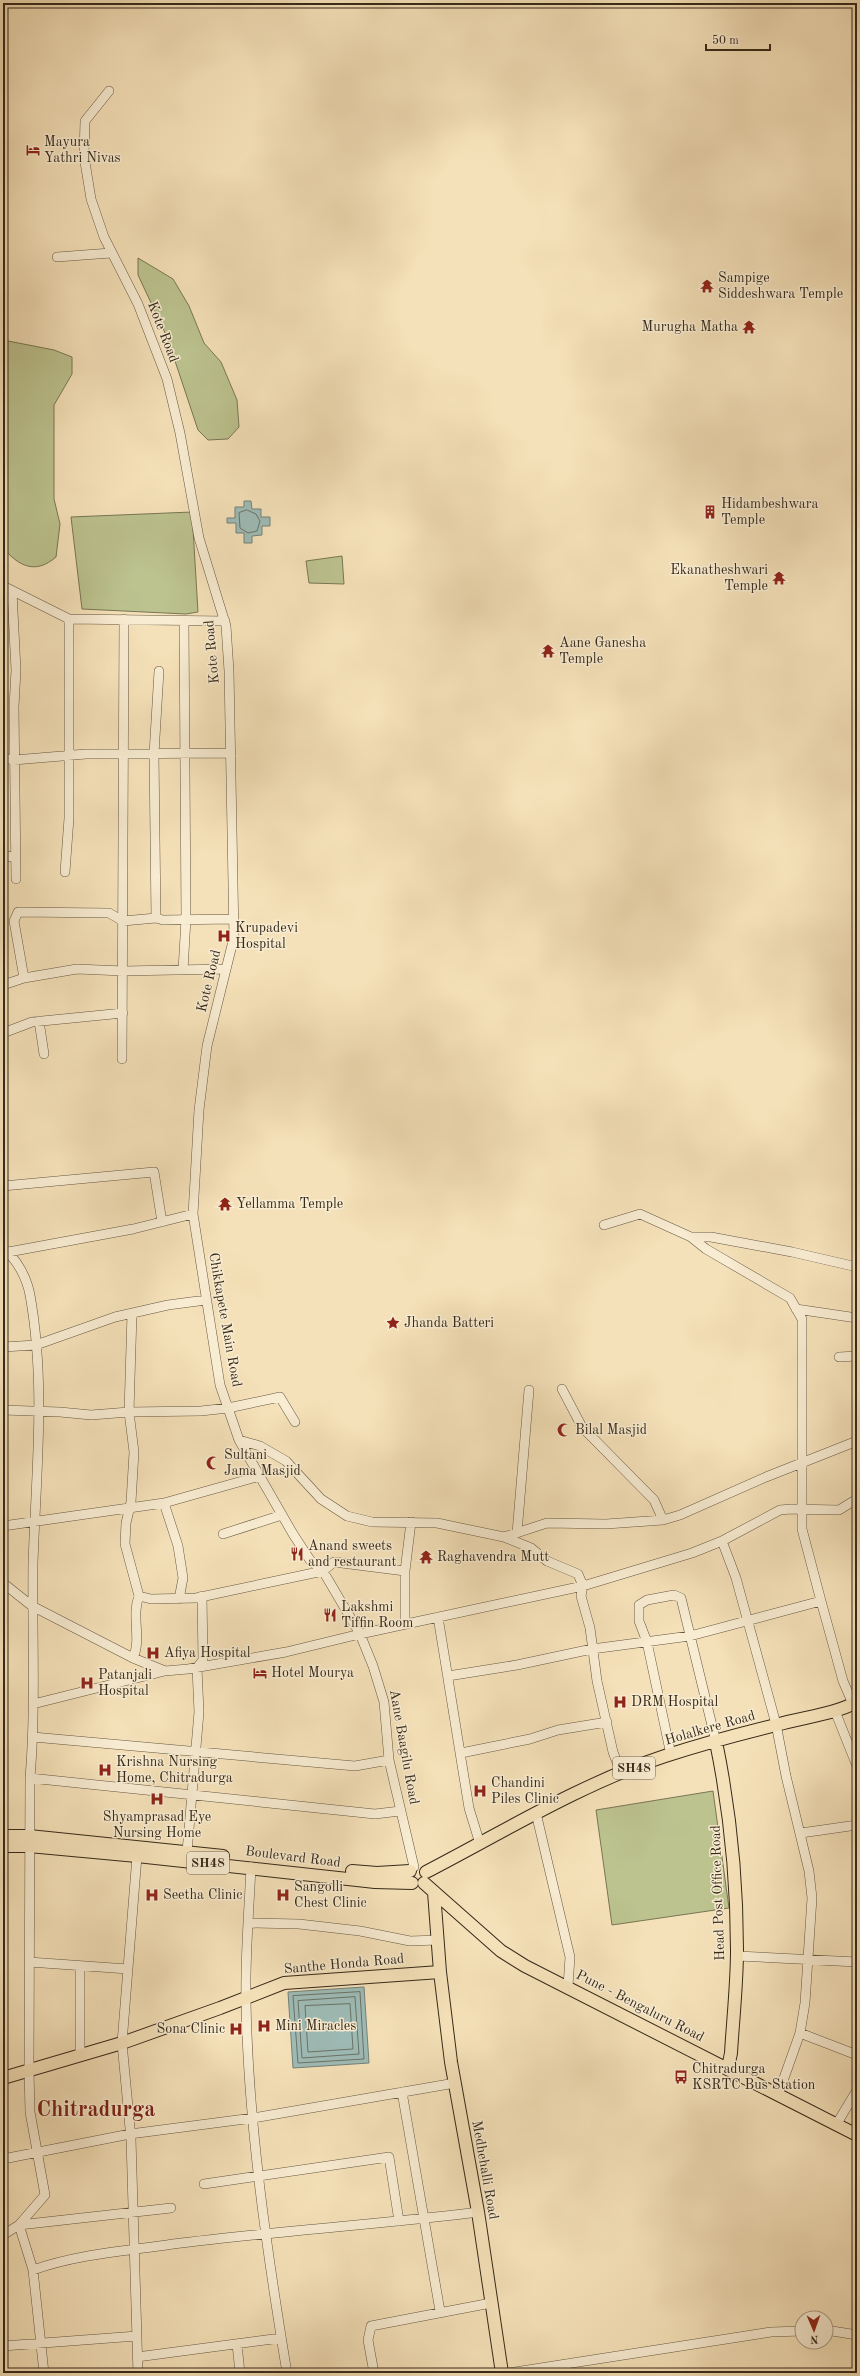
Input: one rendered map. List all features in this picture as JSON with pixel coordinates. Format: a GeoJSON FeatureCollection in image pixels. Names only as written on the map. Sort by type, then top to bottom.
{"type":"FeatureCollection","features":[{"type":"Feature","properties":{"kind":"main road","name":"Holalkere Road"},"geometry":{"type":"LineString","coordinates":[[421,1879],[536,1813],[621,1773],[671,1755],[776,1724],[835,1711],[855,1703]]}},
{"type":"Feature","properties":{"kind":"main road","name":"Head Post Office Road"},"geometry":{"type":"LineString","coordinates":[[716,1742],[730,1821],[736,1916],[737,1956],[731,2053],[728,2068]]}},
{"type":"Feature","properties":{"kind":"main road","name":"Boulevard Road"},"geometry":{"type":"LineString","coordinates":[[3,1836],[137,1856],[251,1867],[375,1882],[421,1879]]}},
{"type":"Feature","properties":{"kind":"main road","name":"Boulevard Road"},"geometry":{"type":"LineString","coordinates":[[3,1846],[29,1841],[187,1852],[358,1872],[412,1869]]}},
{"type":"Feature","properties":{"kind":"main road"},"geometry":{"type":"LineString","coordinates":[[412,1869],[409,1876],[421,1879]]}},
{"type":"Feature","properties":{"kind":"main road","name":"Pune - Bengaluru Road"},"geometry":{"type":"LineString","coordinates":[[421,1879],[501,1951],[525,1966],[568,1986],[857,2135]]}},
{"type":"Feature","properties":{"kind":"main road","name":"Medhehalli Road"},"geometry":{"type":"LineString","coordinates":[[434,1892],[440,1972],[455,2083],[478,2212],[502,2373]]}},
{"type":"Feature","properties":{"kind":"main road","name":"Santhe Honda Road"},"geometry":{"type":"LineString","coordinates":[[3,2078],[122,2043],[246,1999],[272,1986],[297,1981],[440,1972]]}},
{"type":"Feature","properties":{"kind":"street","name":"Kote Road"},"geometry":{"type":"LineString","coordinates":[[109,91],[84,121],[84,156],[91,199],[111,253],[138,304],[167,379],[180,433],[200,538],[226,621],[229,671],[234,937],[207,1046],[199,1110],[193,1214]]}},
{"type":"Feature","properties":{"kind":"street"},"geometry":{"type":"LineString","coordinates":[[57,257],[111,253]]}},
{"type":"Feature","properties":{"kind":"street"},"geometry":{"type":"LineString","coordinates":[[3,586],[12,592],[69,619],[226,621]]}},
{"type":"Feature","properties":{"kind":"street"},"geometry":{"type":"LineString","coordinates":[[12,592],[16,670],[14,760],[16,880]]}},
{"type":"Feature","properties":{"kind":"street"},"geometry":{"type":"LineString","coordinates":[[3,615],[13,614]]}},
{"type":"Feature","properties":{"kind":"street"},"geometry":{"type":"LineString","coordinates":[[65,872],[69,756],[69,619]]}},
{"type":"Feature","properties":{"kind":"street"},"geometry":{"type":"LineString","coordinates":[[122,1059],[122,754],[124,619]]}},
{"type":"Feature","properties":{"kind":"street"},"geometry":{"type":"LineString","coordinates":[[183,970],[186,919],[184,621]]}},
{"type":"Feature","properties":{"kind":"street"},"geometry":{"type":"LineString","coordinates":[[156,918],[154,754],[159,671]]}},
{"type":"Feature","properties":{"kind":"street"},"geometry":{"type":"LineString","coordinates":[[3,758],[14,760],[122,754],[231,753]]}},
{"type":"Feature","properties":{"kind":"street"},"geometry":{"type":"LineString","coordinates":[[3,856],[16,857]]}},
{"type":"Feature","properties":{"kind":"street"},"geometry":{"type":"LineString","coordinates":[[24,978],[14,921],[18,912],[109,913],[123,921],[156,918],[163,920],[234,919]]}},
{"type":"Feature","properties":{"kind":"street"},"geometry":{"type":"LineString","coordinates":[[3,985],[24,978],[77,968],[123,970],[226,969]]}},
{"type":"Feature","properties":{"kind":"street"},"geometry":{"type":"LineString","coordinates":[[3,1033],[39,1021],[123,1013]]}},
{"type":"Feature","properties":{"kind":"street"},"geometry":{"type":"LineString","coordinates":[[39,1021],[44,1054]]}},
{"type":"Feature","properties":{"kind":"street"},"geometry":{"type":"LineString","coordinates":[[3,1186],[154,1172],[162,1222]]}},
{"type":"Feature","properties":{"kind":"street"},"geometry":{"type":"LineString","coordinates":[[4,1251],[162,1222],[193,1214]]}},
{"type":"Feature","properties":{"kind":"street","name":"Chikkapete Main Road"},"geometry":{"type":"LineString","coordinates":[[193,1214],[220,1385],[239,1440],[310,1560],[323,1571],[360,1634]]}},
{"type":"Feature","properties":{"kind":"street"},"geometry":{"type":"LineString","coordinates":[[604,1225],[640,1214],[691,1237],[706,1249],[790,1298],[802,1319],[804,1462],[804,1509],[802,1529],[843,1681],[855,1703]]}},
{"type":"Feature","properties":{"kind":"street"},"geometry":{"type":"LineString","coordinates":[[691,1237],[711,1237],[792,1252],[857,1267]]}},
{"type":"Feature","properties":{"kind":"street"},"geometry":{"type":"LineString","coordinates":[[3,2235],[19,2225],[45,2195],[30,2112],[29,2070],[29,1841],[30,1778],[33,1737],[32,1606],[34,1520],[38,1461],[39,1368],[30,1293],[21,1269],[4,1251]]}},
{"type":"Feature","properties":{"kind":"street"},"geometry":{"type":"LineString","coordinates":[[3,1347],[36,1345],[115,1317],[206,1300]]}},
{"type":"Feature","properties":{"kind":"street"},"geometry":{"type":"LineString","coordinates":[[796,1309],[857,1318]]}},
{"type":"Feature","properties":{"kind":"street"},"geometry":{"type":"LineString","coordinates":[[132,1313],[129,1412],[134,1452],[130,1506],[126,1523],[125,1544],[139,1596],[135,1605],[137,1650],[133,1658]]}},
{"type":"Feature","properties":{"kind":"street"},"geometry":{"type":"LineString","coordinates":[[839,1357],[857,1356]]}},
{"type":"Feature","properties":{"kind":"street"},"geometry":{"type":"LineString","coordinates":[[562,1389],[565,1398],[582,1427],[654,1500],[663,1520]]}},
{"type":"Feature","properties":{"kind":"street"},"geometry":{"type":"LineString","coordinates":[[517,1533],[529,1390]]}},
{"type":"Feature","properties":{"kind":"street"},"geometry":{"type":"LineString","coordinates":[[3,1410],[60,1412],[91,1415],[129,1412],[201,1411],[228,1408],[280,1396],[295,1422]]}},
{"type":"Feature","properties":{"kind":"street"},"geometry":{"type":"LineString","coordinates":[[239,1440],[260,1446],[286,1461],[321,1499],[347,1516],[372,1522],[437,1523],[504,1537],[531,1548],[547,1561],[578,1574],[583,1586],[581,1596],[590,1628],[597,1682],[613,1752],[621,1773]]}},
{"type":"Feature","properties":{"kind":"street"},"geometry":{"type":"LineString","coordinates":[[504,1537],[547,1523],[606,1524],[663,1520],[680,1515],[857,1441]]}},
{"type":"Feature","properties":{"kind":"street"},"geometry":{"type":"LineString","coordinates":[[3,1526],[130,1506],[164,1503],[260,1476]]}},
{"type":"Feature","properties":{"kind":"street"},"geometry":{"type":"LineString","coordinates":[[33,1704],[165,1671],[197,1668],[286,1652],[405,1624],[583,1586],[692,1553],[722,1541],[780,1510],[839,1510],[857,1499]]}},
{"type":"Feature","properties":{"kind":"street"},"geometry":{"type":"LineString","coordinates":[[164,1503],[178,1546],[183,1578],[179,1599]]}},
{"type":"Feature","properties":{"kind":"street"},"geometry":{"type":"LineString","coordinates":[[223,1534],[282,1515]]}},
{"type":"Feature","properties":{"kind":"street"},"geometry":{"type":"LineString","coordinates":[[405,1624],[405,1571],[411,1522]]}},
{"type":"Feature","properties":{"kind":"street"},"geometry":{"type":"LineString","coordinates":[[722,1541],[736,1578],[776,1724],[786,1776],[801,1833],[812,1898],[808,1960],[800,2033],[778,2095]]}},
{"type":"Feature","properties":{"kind":"street"},"geometry":{"type":"LineString","coordinates":[[139,1596],[151,1599],[179,1599],[202,1596],[323,1571],[334,1562],[405,1571]]}},
{"type":"Feature","properties":{"kind":"street"},"geometry":{"type":"LineString","coordinates":[[3,1583],[32,1606],[133,1658],[165,1671]]}},
{"type":"Feature","properties":{"kind":"street"},"geometry":{"type":"LineString","coordinates":[[671,1755],[647,1642],[639,1621],[639,1605],[647,1600],[674,1594],[683,1602],[716,1742]]}},
{"type":"Feature","properties":{"kind":"street"},"geometry":{"type":"LineString","coordinates":[[187,1852],[199,1712],[197,1668],[203,1660],[202,1596]]}},
{"type":"Feature","properties":{"kind":"street"},"geometry":{"type":"LineString","coordinates":[[448,1676],[517,1665],[592,1649],[690,1636],[746,1619],[821,1600]]}},
{"type":"Feature","properties":{"kind":"street"},"geometry":{"type":"LineString","coordinates":[[438,1617],[469,1808],[480,1844]]}},
{"type":"Feature","properties":{"kind":"street","name":"Aane Baagilu Road"},"geometry":{"type":"LineString","coordinates":[[360,1634],[373,1666],[384,1702],[389,1760],[412,1869]]}},
{"type":"Feature","properties":{"kind":"street"},"geometry":{"type":"LineString","coordinates":[[835,1711],[857,1766]]}},
{"type":"Feature","properties":{"kind":"street"},"geometry":{"type":"LineString","coordinates":[[461,1753],[530,1739],[558,1730],[607,1722]]}},
{"type":"Feature","properties":{"kind":"street"},"geometry":{"type":"LineString","coordinates":[[33,1737],[196,1750],[355,1766],[389,1760]]}},
{"type":"Feature","properties":{"kind":"street"},"geometry":{"type":"LineString","coordinates":[[30,1778],[375,1814],[400,1811]]}},
{"type":"Feature","properties":{"kind":"street"},"geometry":{"type":"LineString","coordinates":[[536,1813],[570,1957],[568,1986]]}},
{"type":"Feature","properties":{"kind":"street"},"geometry":{"type":"LineString","coordinates":[[801,1833],[857,1825]]}},
{"type":"Feature","properties":{"kind":"street"},"geometry":{"type":"LineString","coordinates":[[137,1856],[122,2043],[130,2134],[134,2212],[138,2373]]}},
{"type":"Feature","properties":{"kind":"street"},"geometry":{"type":"LineString","coordinates":[[251,1867],[246,1999],[253,2118],[281,2338],[287,2373]]}},
{"type":"Feature","properties":{"kind":"street"},"geometry":{"type":"LineString","coordinates":[[248,1923],[299,1924],[360,1931],[410,1941],[438,1940]]}},
{"type":"Feature","properties":{"kind":"street"},"geometry":{"type":"LineString","coordinates":[[737,1956],[857,1962]]}},
{"type":"Feature","properties":{"kind":"street"},"geometry":{"type":"LineString","coordinates":[[29,1962],[128,1969]]}},
{"type":"Feature","properties":{"kind":"street"},"geometry":{"type":"LineString","coordinates":[[80,1966],[80,2056]]}},
{"type":"Feature","properties":{"kind":"street"},"geometry":{"type":"LineString","coordinates":[[800,2033],[857,2054]]}},
{"type":"Feature","properties":{"kind":"street"},"geometry":{"type":"LineString","coordinates":[[3,2159],[38,2154],[130,2134],[253,2118],[455,2083]]}},
{"type":"Feature","properties":{"kind":"street"},"geometry":{"type":"LineString","coordinates":[[836,2124],[857,2090]]}},
{"type":"Feature","properties":{"kind":"street"},"geometry":{"type":"LineString","coordinates":[[402,2092],[440,2311]]}},
{"type":"Feature","properties":{"kind":"street"},"geometry":{"type":"LineString","coordinates":[[204,2184],[389,2157],[399,2221]]}},
{"type":"Feature","properties":{"kind":"street"},"geometry":{"type":"LineString","coordinates":[[19,2225],[171,2208]]}},
{"type":"Feature","properties":{"kind":"street"},"geometry":{"type":"LineString","coordinates":[[33,2270],[63,2259],[135,2249],[267,2232],[424,2219],[478,2212]]}},
{"type":"Feature","properties":{"kind":"street"},"geometry":{"type":"LineString","coordinates":[[19,2225],[33,2270],[44,2373]]}},
{"type":"Feature","properties":{"kind":"street"},"geometry":{"type":"LineString","coordinates":[[374,2373],[368,2340],[371,2326],[440,2311],[491,2303]]}},
{"type":"Feature","properties":{"kind":"street"},"geometry":{"type":"LineString","coordinates":[[508,2373],[771,2332],[794,2331]]}},
{"type":"Feature","properties":{"kind":"street"},"geometry":{"type":"LineString","coordinates":[[834,2331],[857,2335]]}},
{"type":"Feature","properties":{"kind":"street"},"geometry":{"type":"LineString","coordinates":[[3,2346],[137,2336]]}},
{"type":"Feature","properties":{"kind":"street"},"geometry":{"type":"LineString","coordinates":[[137,2357],[281,2338]]}},
{"type":"Feature","properties":{"kind":"street"},"geometry":{"type":"LineString","coordinates":[[236,2344],[240,2373]]}},
{"type":"Feature","properties":{"kind":"green space"},"geometry":{"type":"Polygon","coordinates":[[[138,258],[173,279],[189,306],[204,343],[221,362],[237,400],[239,427],[228,439],[208,440],[198,430],[167,337],[138,275],[138,258]]]}},
{"type":"Feature","properties":{"kind":"green space"},"geometry":{"type":"Polygon","coordinates":[[[3,340],[54,350],[72,357],[72,374],[54,405],[54,499],[60,524],[56,557],[41,566],[34,567],[21,564],[3,548],[3,340]]]}},
{"type":"Feature","properties":{"kind":"green space"},"geometry":{"type":"Polygon","coordinates":[[[192,512],[198,612],[186,614],[82,609],[71,517],[192,512]]]}},
{"type":"Feature","properties":{"kind":"green space"},"geometry":{"type":"Polygon","coordinates":[[[342,556],[344,584],[309,583],[306,561],[342,556]]]}},
{"type":"Feature","properties":{"kind":"green space"},"geometry":{"type":"Polygon","coordinates":[[[713,1791],[729,1908],[612,1925],[596,1810],[713,1791]]]}},
{"type":"Feature","properties":{"kind":"water"},"geometry":{"type":"Polygon","coordinates":[[[244,501],[251,501],[252,509],[261,509],[261,517],[270,517],[270,526],[262,526],[262,535],[252,536],[252,543],[244,543],[244,533],[236,533],[236,523],[227,523],[227,518],[235,518],[235,507],[244,507],[244,501]]]}},
{"type":"Feature","properties":{"kind":"water"},"geometry":{"type":"Polygon","coordinates":[[[364,1987],[369,2063],[293,2068],[288,1992],[364,1987]]]}},
{"type":"Feature","properties":{"kind":"place","name":"Mayura Yathri Nivas"},"geometry":{"type":"Point","coordinates":[33,150]}},
{"type":"Feature","properties":{"kind":"place","name":"Sampige Siddeshwara Temple"},"geometry":{"type":"Point","coordinates":[707,286]}},
{"type":"Feature","properties":{"kind":"place","name":"Murugha Matha"},"geometry":{"type":"Point","coordinates":[749,327]}},
{"type":"Feature","properties":{"kind":"place","name":"Hidambeshwara Temple"},"geometry":{"type":"Point","coordinates":[710,512]}},
{"type":"Feature","properties":{"kind":"place","name":"Ekanatheshwari Temple"},"geometry":{"type":"Point","coordinates":[779,578]}},
{"type":"Feature","properties":{"kind":"place","name":"Aane Ganesha Temple"},"geometry":{"type":"Point","coordinates":[548,651]}},
{"type":"Feature","properties":{"kind":"place","name":"Krupadevi Hospital"},"geometry":{"type":"Point","coordinates":[224,936]}},
{"type":"Feature","properties":{"kind":"place","name":"Yellamma Temple"},"geometry":{"type":"Point","coordinates":[225,1204]}},
{"type":"Feature","properties":{"kind":"place","name":"Jhanda Batteri"},"geometry":{"type":"Point","coordinates":[393,1323]}},
{"type":"Feature","properties":{"kind":"place","name":"Bilal Masjid"},"geometry":{"type":"Point","coordinates":[564,1430]}},
{"type":"Feature","properties":{"kind":"place","name":"Sultani Jama Masjid"},"geometry":{"type":"Point","coordinates":[213,1463]}},
{"type":"Feature","properties":{"kind":"place","name":"Anand sweets and restaurant"},"geometry":{"type":"Point","coordinates":[297,1554]}},
{"type":"Feature","properties":{"kind":"place","name":"Raghavendra Mutt"},"geometry":{"type":"Point","coordinates":[426,1557]}},
{"type":"Feature","properties":{"kind":"place","name":"Lakshmi Tiffin Room"},"geometry":{"type":"Point","coordinates":[330,1615]}},
{"type":"Feature","properties":{"kind":"place","name":"Afiya Hospital"},"geometry":{"type":"Point","coordinates":[153,1653]}},
{"type":"Feature","properties":{"kind":"place","name":"Hotel Mourya"},"geometry":{"type":"Point","coordinates":[260,1673]}},
{"type":"Feature","properties":{"kind":"place","name":"Patanjali Hospital"},"geometry":{"type":"Point","coordinates":[87,1683]}},
{"type":"Feature","properties":{"kind":"place","name":"DRM Hospital"},"geometry":{"type":"Point","coordinates":[620,1702]}},
{"type":"Feature","properties":{"kind":"place","name":"Krishna Nursing Home, Chitradurga"},"geometry":{"type":"Point","coordinates":[105,1770]}},
{"type":"Feature","properties":{"kind":"place","name":"Chandini Piles Clinic"},"geometry":{"type":"Point","coordinates":[480,1791]}},
{"type":"Feature","properties":{"kind":"place","name":"Shyamprasad Eye Nursing Home"},"geometry":{"type":"Point","coordinates":[157,1799]}},
{"type":"Feature","properties":{"kind":"place","name":"Seetha Clinic"},"geometry":{"type":"Point","coordinates":[152,1895]}},
{"type":"Feature","properties":{"kind":"place","name":"Sangolli Chest Clinic"},"geometry":{"type":"Point","coordinates":[283,1895]}},
{"type":"Feature","properties":{"kind":"place","name":"Mini Miracles"},"geometry":{"type":"Point","coordinates":[264,2026]}},
{"type":"Feature","properties":{"kind":"place","name":"Sona Clinic"},"geometry":{"type":"Point","coordinates":[236,2029]}},
{"type":"Feature","properties":{"kind":"place","name":"Chitradurga KSRTC Bus Station"},"geometry":{"type":"Point","coordinates":[681,2077]}},
{"type":"Feature","properties":{"kind":"district","name":"Chitradurga"},"geometry":{"type":"Point","coordinates":[96,2110]}}]}
